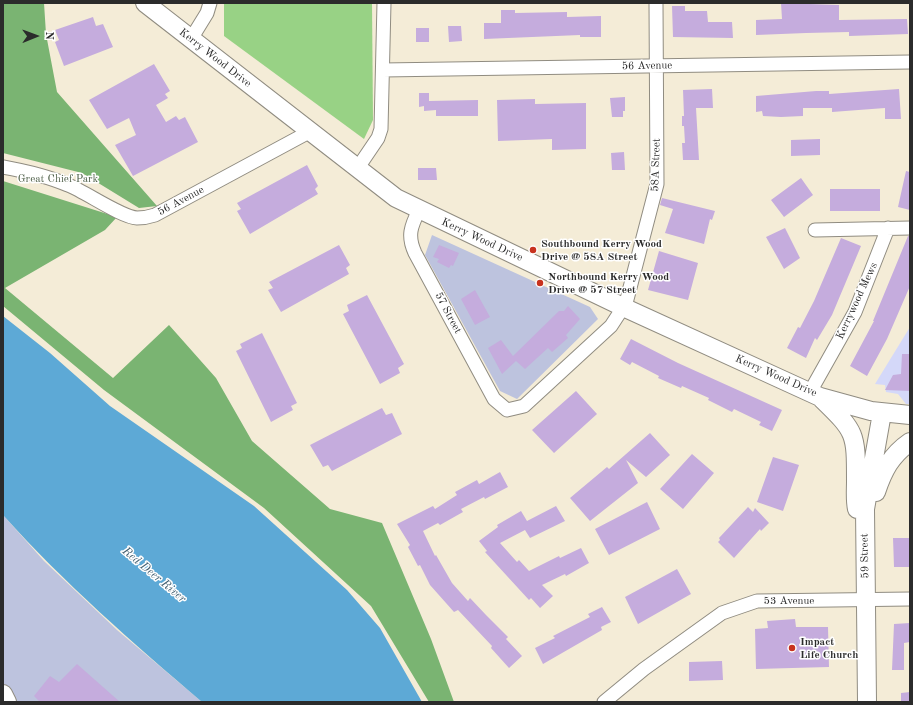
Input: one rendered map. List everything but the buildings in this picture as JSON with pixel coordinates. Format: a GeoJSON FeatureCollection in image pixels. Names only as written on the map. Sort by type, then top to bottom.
{"type":"FeatureCollection","features":[{"type":"Feature","properties":{"kind":"street","name":"Kerry Wood Drive"},"geometry":{"type":"LineString","coordinates":[[145,3],[389,194],[419,210],[624,307],[815,394],[882,413],[910,415]]}},
{"type":"Feature","properties":{"kind":"street"},"geometry":{"type":"LineString","coordinates":[[191,39],[207,13],[210,3]]}},
{"type":"Feature","properties":{"kind":"street"},"geometry":{"type":"LineString","coordinates":[[357,168],[380,135],[384,3]]}},
{"type":"Feature","properties":{"kind":"street","name":"58A Street"},"geometry":{"type":"LineString","coordinates":[[507,410],[519,408],[529,402],[611,326],[624,307],[657,184],[656,3]]}},
{"type":"Feature","properties":{"kind":"street","name":"56 Avenue"},"geometry":{"type":"LineString","coordinates":[[383,70],[910,62]]}},
{"type":"Feature","properties":{"kind":"street","name":"56 Avenue"},"geometry":{"type":"LineString","coordinates":[[3,167],[52,179],[85,192],[129,217],[144,218],[155,215],[309,132]]}},
{"type":"Feature","properties":{"kind":"street","name":"57 Street"},"geometry":{"type":"LineString","coordinates":[[419,210],[411,227],[410,234],[415,253],[490,392],[498,404],[507,410]]}},
{"type":"Feature","properties":{"kind":"street","name":"Kerrywood Mews"},"geometry":{"type":"LineString","coordinates":[[815,394],[854,312],[888,228]]}},
{"type":"Feature","properties":{"kind":"street"},"geometry":{"type":"LineString","coordinates":[[815,230],[910,228]]}},
{"type":"Feature","properties":{"kind":"street"},"geometry":{"type":"LineString","coordinates":[[815,394],[846,422],[854,435],[856,458],[856,507],[864,529]]}},
{"type":"Feature","properties":{"kind":"street","name":"59 Street"},"geometry":{"type":"LineString","coordinates":[[867,702],[864,529],[866,504],[882,413]]}},
{"type":"Feature","properties":{"kind":"street"},"geometry":{"type":"LineString","coordinates":[[864,529],[884,470],[895,454],[910,442]]}},
{"type":"Feature","properties":{"kind":"street","name":"53 Avenue"},"geometry":{"type":"LineString","coordinates":[[604,702],[644,669],[722,613],[757,601],[910,599]]}},
{"type":"Feature","properties":{"kind":"street"},"geometry":{"type":"LineString","coordinates":[[3,694],[7,702]]}},
{"type":"Feature","properties":{"kind":"shaded area"},"geometry":{"type":"Polygon","coordinates":[[[432,235],[590,307],[598,319],[517,399],[500,391],[425,255],[432,235]]]}},
{"type":"Feature","properties":{"kind":"shaded area"},"geometry":{"type":"Polygon","coordinates":[[[910,327],[910,404],[906,404],[898,394],[886,392],[885,385],[875,384],[910,327]]]}},
{"type":"Feature","properties":{"kind":"shaded area"},"geometry":{"type":"Polygon","coordinates":[[[3,515],[44,561],[117,630],[202,702],[3,702],[3,515]]]}},
{"type":"Feature","properties":{"kind":"green space"},"geometry":{"type":"Polygon","coordinates":[[[3,3],[44,3],[46,34],[57,92],[157,206],[139,208],[82,173],[3,153],[3,3]]]}},
{"type":"Feature","properties":{"kind":"green space"},"geometry":{"type":"Polygon","coordinates":[[[224,3],[372,3],[373,120],[364,139],[224,36],[224,3]]]}},
{"type":"Feature","properties":{"kind":"green space"},"geometry":{"type":"Polygon","coordinates":[[[3,181],[117,217],[105,230],[5,288],[113,378],[169,325],[216,378],[252,441],[330,509],[382,523],[431,639],[454,702],[429,702],[371,606],[264,508],[104,390],[3,306],[3,181]]]}},
{"type":"Feature","properties":{"kind":"water","name":"Red Deer River"},"geometry":{"type":"Polygon","coordinates":[[[3,316],[50,353],[110,406],[254,506],[347,590],[380,628],[422,702],[202,702],[75,589],[3,515],[3,316]]]}},
{"type":"Feature","properties":{"kind":"place","name":"Southbound Kerry Wood Drive @ 58A Street"},"geometry":{"type":"Point","coordinates":[533,250]}},
{"type":"Feature","properties":{"kind":"place","name":"Northbound Kerry Wood Drive @ 57 Street"},"geometry":{"type":"Point","coordinates":[540,283]}},
{"type":"Feature","properties":{"kind":"place","name":"Impact Life Church"},"geometry":{"type":"Point","coordinates":[792,648]}},
{"type":"Feature","properties":{"kind":"park label","name":"Great Chief Park"},"geometry":{"type":"Point","coordinates":[58,179]}}]}
